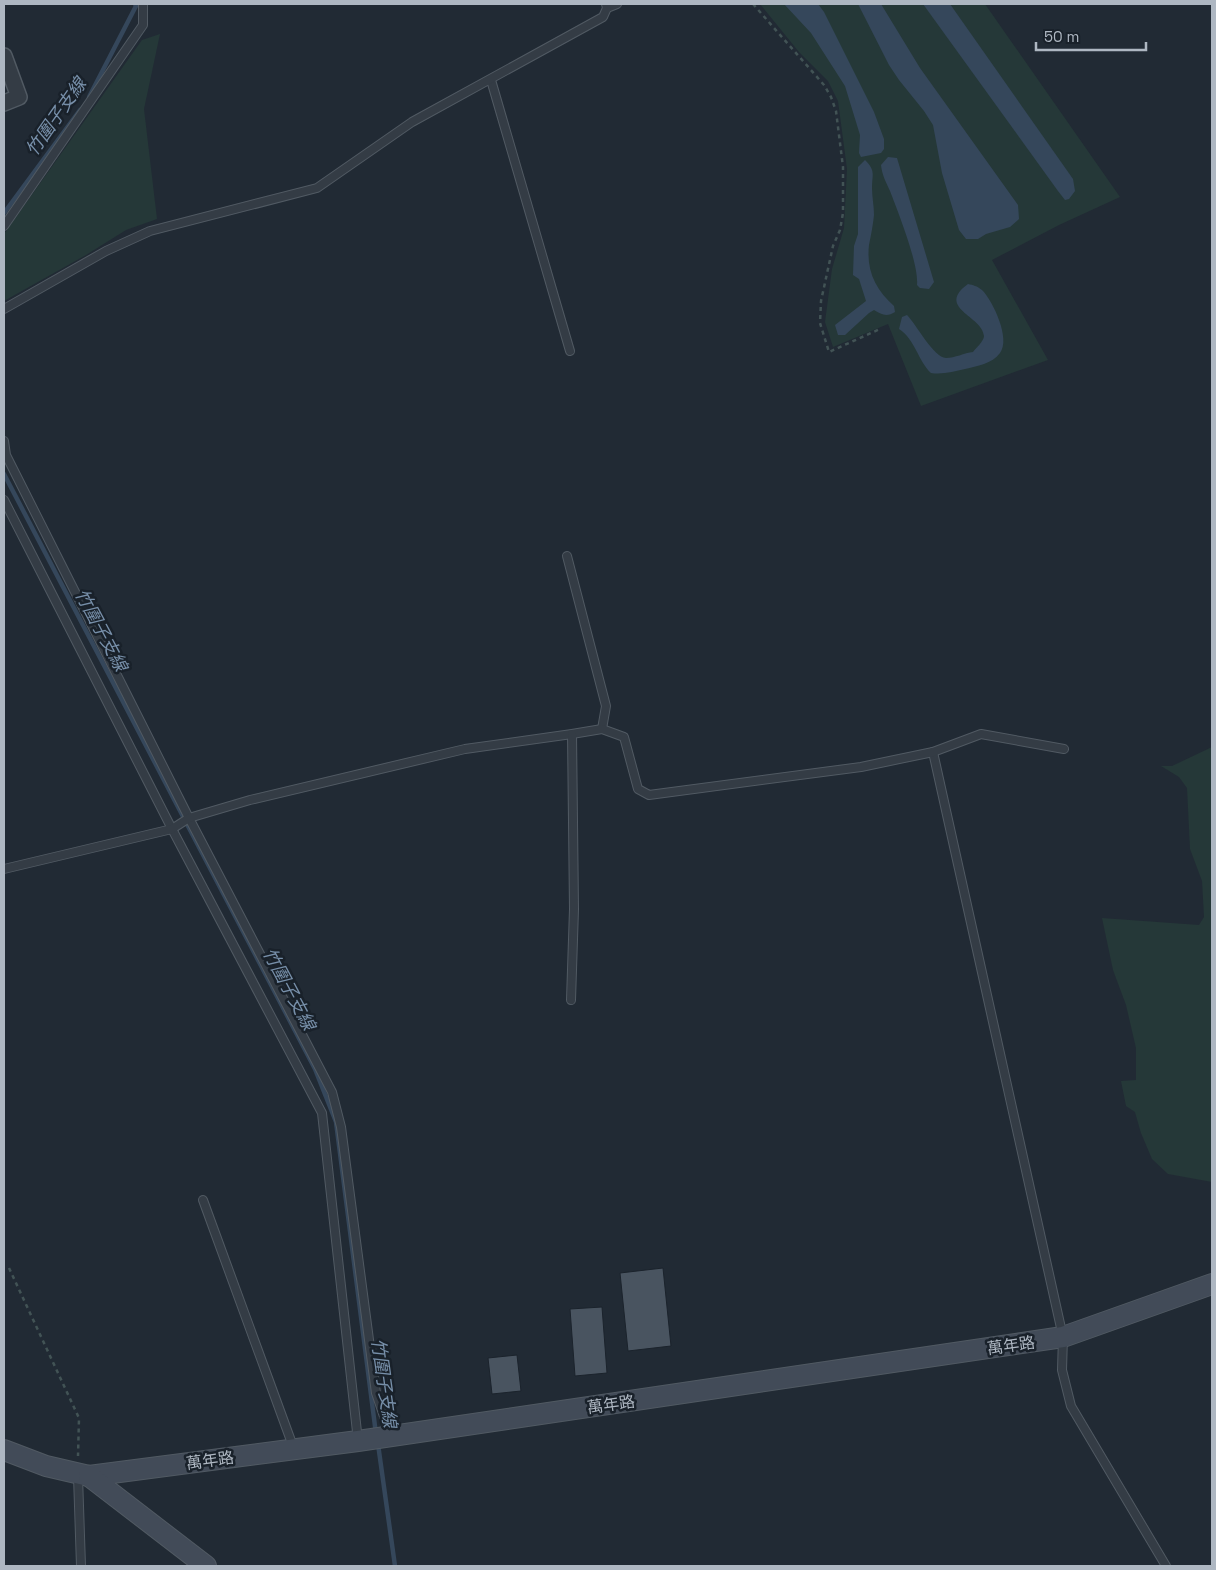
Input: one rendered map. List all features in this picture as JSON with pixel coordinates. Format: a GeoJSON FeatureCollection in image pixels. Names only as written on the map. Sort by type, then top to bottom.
{"type":"FeatureCollection","features":[{"type":"Feature","properties":{"kind":"street"},"geometry":{"type":"LineString","coordinates":[[4,56],[19,97],[4,103]]}},
{"type":"Feature","properties":{"kind":"street","name":"萬年路"},"geometry":{"type":"LineString","coordinates":[[4,1451],[46,1466],[84,1475],[358,1441],[1062,1337],[1212,1284]]}},
{"type":"Feature","properties":{"kind":"street"},"geometry":{"type":"LineString","coordinates":[[84,1475],[206,1566]]}},
{"type":"Feature","properties":{"kind":"lane"},"geometry":{"type":"LineString","coordinates":[[4,226],[143,25],[143,4]]}},
{"type":"Feature","properties":{"kind":"lane"},"geometry":{"type":"LineString","coordinates":[[4,309],[106,251],[150,231],[317,188],[412,122],[603,17],[607,6],[617,4]]}},
{"type":"Feature","properties":{"kind":"lane"},"geometry":{"type":"LineString","coordinates":[[491,80],[570,351]]}},
{"type":"Feature","properties":{"kind":"lane"},"geometry":{"type":"LineString","coordinates":[[4,440],[6,455],[189,818],[332,1092],[341,1127],[376,1393],[391,1436]]}},
{"type":"Feature","properties":{"kind":"lane"},"geometry":{"type":"LineString","coordinates":[[4,500],[172,829],[322,1113],[358,1441]]}},
{"type":"Feature","properties":{"kind":"lane"},"geometry":{"type":"LineString","coordinates":[[567,556],[606,706],[602,729]]}},
{"type":"Feature","properties":{"kind":"lane"},"geometry":{"type":"LineString","coordinates":[[4,869],[172,829],[189,818],[250,800],[465,749],[602,729],[624,737],[638,789],[649,795],[861,767],[933,752],[981,734],[1064,749]]}},
{"type":"Feature","properties":{"kind":"lane"},"geometry":{"type":"LineString","coordinates":[[570,1000],[574,909],[572,734]]}},
{"type":"Feature","properties":{"kind":"lane"},"geometry":{"type":"LineString","coordinates":[[933,752],[1062,1337],[1062,1370],[1070,1406],[1166,1566]]}},
{"type":"Feature","properties":{"kind":"lane"},"geometry":{"type":"LineString","coordinates":[[203,1200],[294,1449]]}},
{"type":"Feature","properties":{"kind":"lane"},"geometry":{"type":"LineString","coordinates":[[81,1566],[84,1475]]}},
{"type":"Feature","properties":{"kind":"path"},"geometry":{"type":"LineString","coordinates":[[753,4],[824,85],[836,111],[843,167],[843,213],[840,230],[833,246],[821,301],[820,322],[829,352],[880,329]]}},
{"type":"Feature","properties":{"kind":"path"},"geometry":{"type":"LineString","coordinates":[[9,1268],[79,1418],[84,1475]]}},
{"type":"Feature","properties":{"kind":"shaded area"},"geometry":{"type":"Polygon","coordinates":[[[760,4],[985,4],[1120,197],[1059,225],[992,260],[1048,360],[921,406],[888,324],[833,347],[825,322],[832,269],[844,228],[847,169],[838,101],[828,81],[799,52],[760,4]]]}},
{"type":"Feature","properties":{"kind":"shaded area"},"geometry":{"type":"Polygon","coordinates":[[[160,34],[144,109],[157,219],[126,230],[4,301],[4,234],[142,40],[160,34]]]}},
{"type":"Feature","properties":{"kind":"shaded area"},"geometry":{"type":"Polygon","coordinates":[[[1212,747],[1212,1182],[1168,1174],[1152,1159],[1141,1133],[1135,1112],[1126,1106],[1121,1081],[1136,1080],[1136,1048],[1126,1005],[1113,970],[1102,918],[1199,925],[1204,917],[1202,881],[1190,849],[1187,788],[1179,777],[1161,766],[1172,766],[1212,747]]]}},
{"type":"Feature","properties":{"kind":"water"},"geometry":{"type":"Polygon","coordinates":[[[784,4],[818,4],[824,12],[874,112],[884,139],[884,149],[881,153],[861,157],[859,153],[860,135],[845,86],[811,33],[784,4]]]}},
{"type":"Feature","properties":{"kind":"water"},"geometry":{"type":"Polygon","coordinates":[[[858,4],[881,4],[920,68],[1018,205],[1019,219],[1010,227],[986,234],[978,239],[966,239],[959,230],[942,173],[933,125],[889,65],[858,4]]]}},
{"type":"Feature","properties":{"kind":"water"},"geometry":{"type":"Polygon","coordinates":[[[923,4],[950,4],[1073,179],[1075,191],[1069,199],[1065,200],[1058,191],[923,4]]]}},
{"type":"Feature","properties":{"kind":"water"},"geometry":{"type":"Polygon","coordinates":[[[888,157],[897,158],[934,282],[929,289],[920,288],[917,285],[915,264],[903,224],[882,172],[881,165],[888,157]]]}},
{"type":"Feature","properties":{"kind":"water"},"geometry":{"type":"Polygon","coordinates":[[[865,160],[873,173],[874,215],[868,254],[869,263],[877,287],[894,306],[895,312],[884,315],[874,310],[845,335],[838,335],[835,325],[866,301],[859,279],[853,275],[854,246],[858,234],[858,167],[865,160]]]}},
{"type":"Feature","properties":{"kind":"water"},"geometry":{"type":"Polygon","coordinates":[[[968,284],[982,290],[991,303],[1002,330],[1003,347],[997,357],[984,364],[948,373],[931,373],[909,338],[899,329],[902,317],[907,315],[941,357],[949,358],[973,352],[984,338],[982,329],[963,312],[958,306],[956,299],[959,292],[968,284]]]}},
{"type":"Feature","properties":{"kind":"building"},"geometry":{"type":"Polygon","coordinates":[[[663,1268],[671,1346],[628,1351],[620,1273],[663,1268]]]}},
{"type":"Feature","properties":{"kind":"building"},"geometry":{"type":"Polygon","coordinates":[[[602,1307],[607,1373],[575,1376],[570,1309],[602,1307]]]}},
{"type":"Feature","properties":{"kind":"building"},"geometry":{"type":"Polygon","coordinates":[[[517,1355],[521,1391],[492,1394],[488,1358],[517,1355]]]}},
{"type":"Feature","properties":{"kind":"waterway","name":"竹圍子支線"},"geometry":{"type":"LineString","coordinates":[[89,97],[136,6],[135,4]]}},
{"type":"Feature","properties":{"kind":"waterway","name":"竹圍子支線"},"geometry":{"type":"LineString","coordinates":[[4,213],[80,110]]}},
{"type":"Feature","properties":{"kind":"waterway","name":"竹圍子支線"},"geometry":{"type":"LineString","coordinates":[[4,474],[315,1069],[336,1122],[376,1434]]}},
{"type":"Feature","properties":{"kind":"waterway","name":"竹圍子支線"},"geometry":{"type":"LineString","coordinates":[[378,1444],[395,1566]]}}]}
